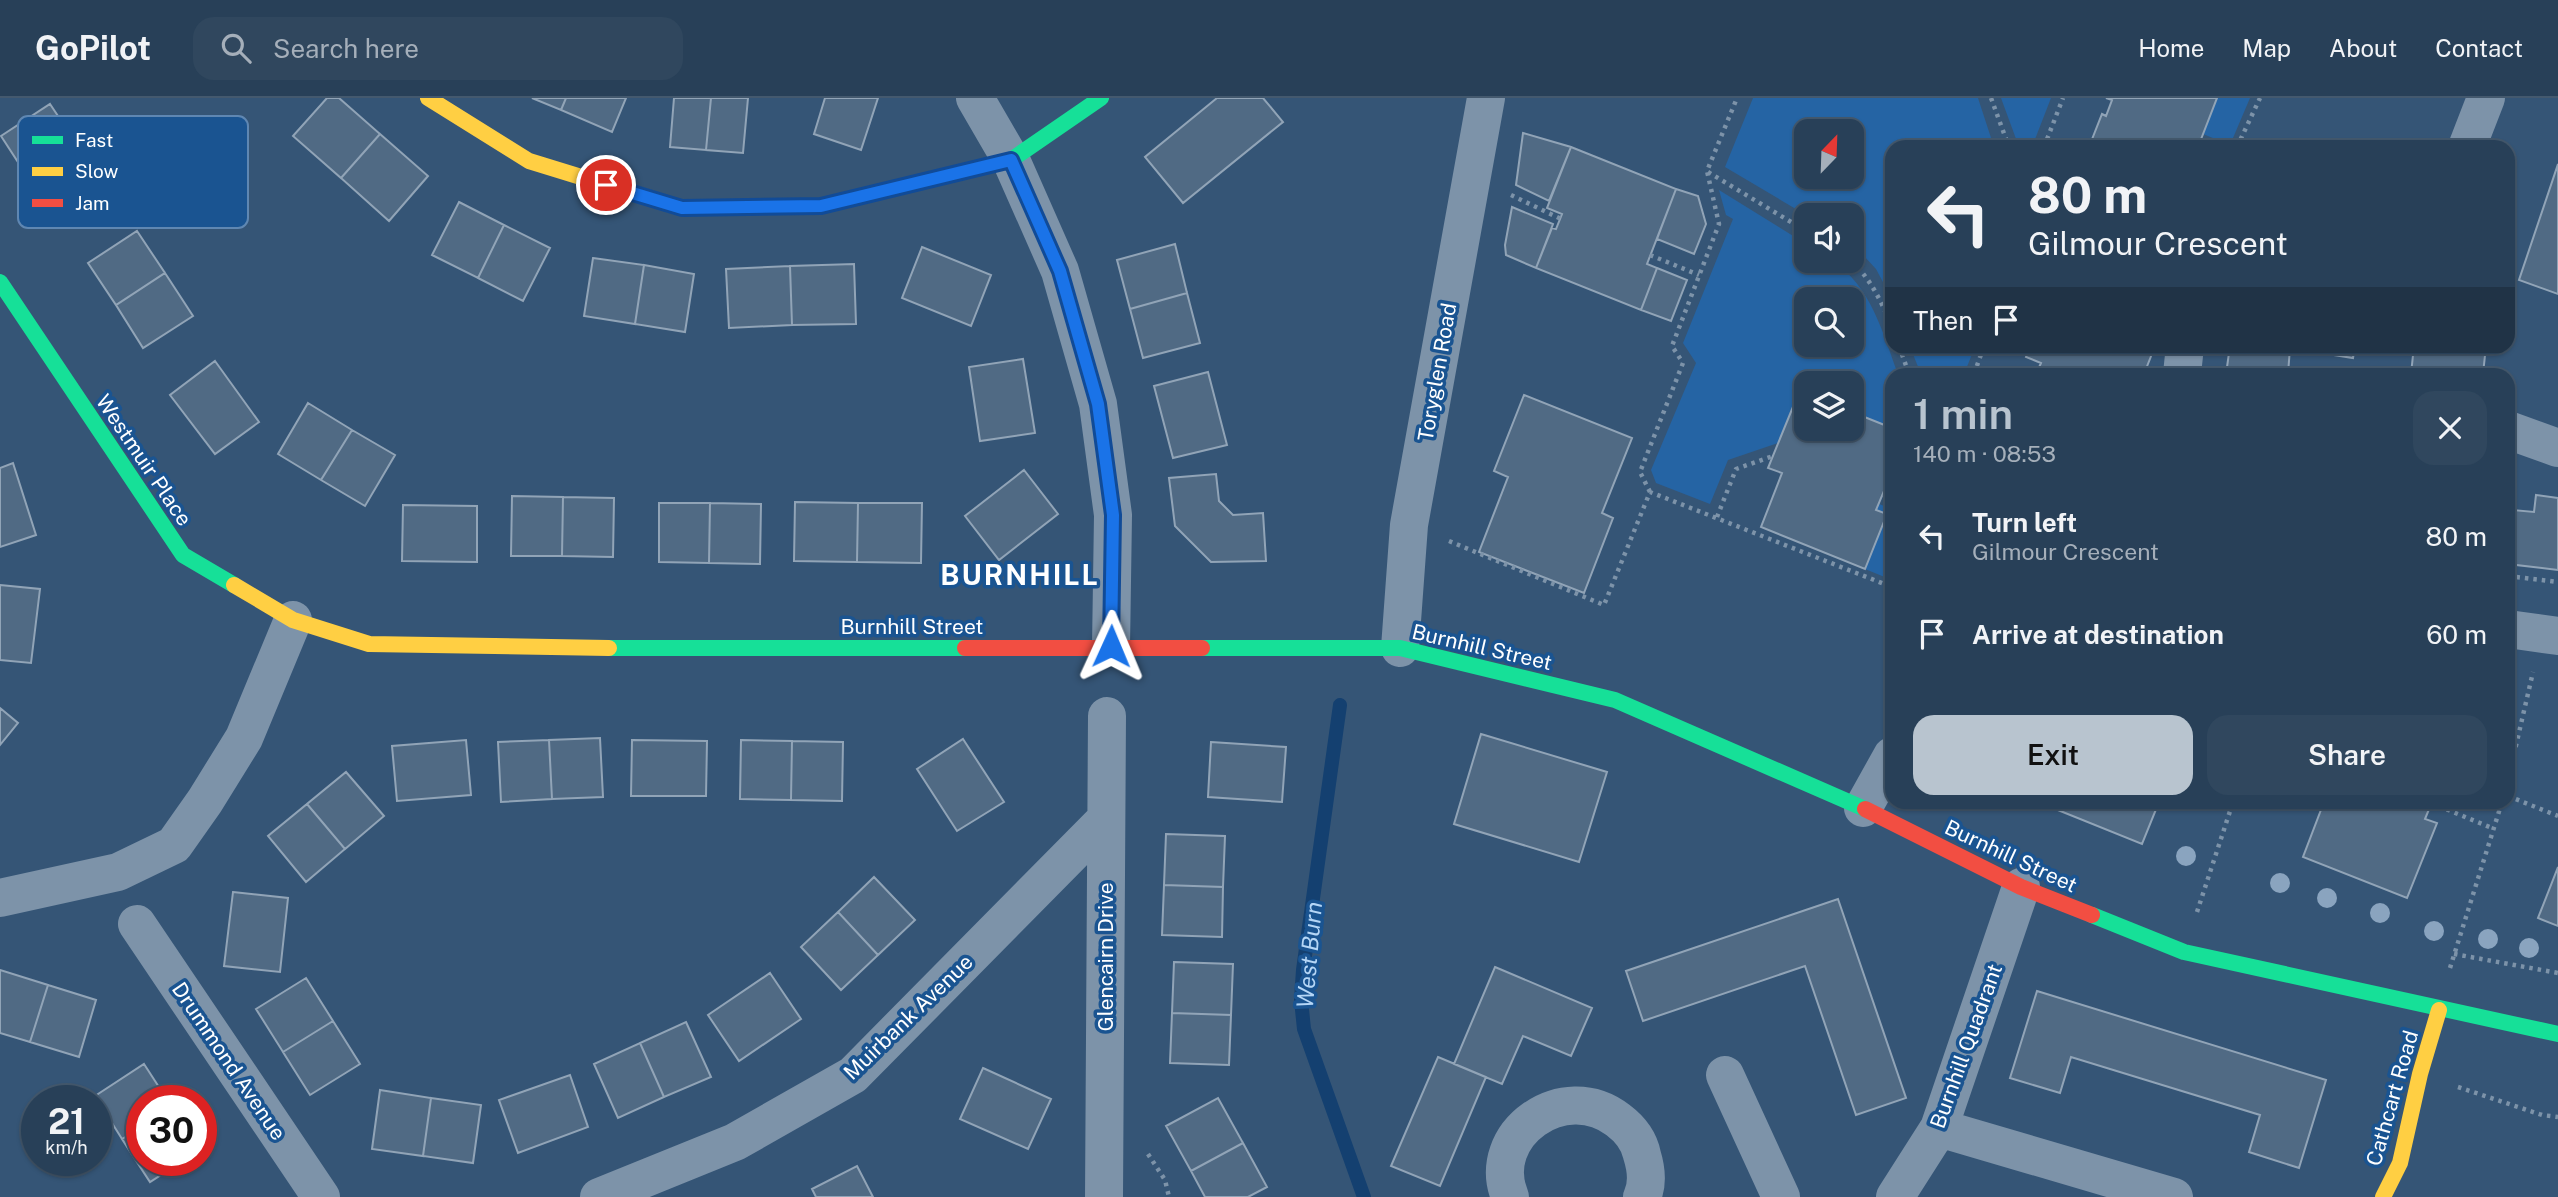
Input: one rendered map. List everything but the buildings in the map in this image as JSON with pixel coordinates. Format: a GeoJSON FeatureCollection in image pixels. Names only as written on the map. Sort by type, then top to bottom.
{"type":"FeatureCollection","features":[{"type":"Feature","properties":{"kind":"main road"},"geometry":{"type":"LineString","coordinates":[[428,98],[529,161],[682,208],[821,206],[1011,160],[1101,98]]}},
{"type":"Feature","properties":{"kind":"main road","name":"Westmuir Place"},"geometry":{"type":"LineString","coordinates":[[0,282],[183,555],[293,620]]}},
{"type":"Feature","properties":{"kind":"main road","name":"Burnhill Street"},"geometry":{"type":"LineString","coordinates":[[293,620],[369,644],[546,648],[1400,648],[1615,700],[1863,808],[2021,887],[2184,952],[2558,1034]]}},
{"type":"Feature","properties":{"kind":"main road","name":"Cathcart Road"},"geometry":{"type":"LineString","coordinates":[[2383,1197],[2400,1163],[2420,1074],[2439,1010]]}},
{"type":"Feature","properties":{"kind":"street"},"geometry":{"type":"LineString","coordinates":[[975,98],[1011,160],[1060,271],[1098,404],[1113,515],[1111,646]]}},
{"type":"Feature","properties":{"kind":"street","name":"Toryglen Road"},"geometry":{"type":"LineString","coordinates":[[1400,648],[1409,525],[1486,98]]}},
{"type":"Feature","properties":{"kind":"street"},"geometry":{"type":"LineString","coordinates":[[2470,140],[2486,98]]}},
{"type":"Feature","properties":{"kind":"street"},"geometry":{"type":"LineString","coordinates":[[2515,433],[2558,448]]}},
{"type":"Feature","properties":{"kind":"street"},"geometry":{"type":"LineString","coordinates":[[0,898],[118,872],[174,845],[244,738],[293,620]]}},
{"type":"Feature","properties":{"kind":"street","name":"Glencairn Drive"},"geometry":{"type":"LineString","coordinates":[[1104,1197],[1107,716]]}},
{"type":"Feature","properties":{"kind":"street"},"geometry":{"type":"LineString","coordinates":[[1863,808],[1885,769]]}},
{"type":"Feature","properties":{"kind":"street","name":"Muirbank Avenue"},"geometry":{"type":"LineString","coordinates":[[599,1197],[735,1142],[853,1075],[1105,820]]}},
{"type":"Feature","properties":{"kind":"street","name":"Burnhill Quadrant"},"geometry":{"type":"LineString","coordinates":[[1895,1197],[1939,1128],[2021,887]]}},
{"type":"Feature","properties":{"kind":"street","name":"Drummond Avenue"},"geometry":{"type":"LineString","coordinates":[[137,924],[321,1197]]}},
{"type":"Feature","properties":{"kind":"street"},"geometry":{"type":"LineString","coordinates":[[1725,1075],[1781,1197]]}},
{"type":"Feature","properties":{"kind":"street"},"geometry":{"type":"LineString","coordinates":[[1510,1197],[1505,1170],[1511,1147],[1523,1128],[1541,1113],[1563,1105],[1587,1105],[1609,1113],[1627,1127],[1640,1146],[1646,1169],[1642,1197]]}},
{"type":"Feature","properties":{"kind":"street"},"geometry":{"type":"LineString","coordinates":[[1939,1128],[2174,1197]]}},
{"type":"Feature","properties":{"kind":"path"},"geometry":{"type":"LineString","coordinates":[[1737,98],[1707,172],[1719,224],[1672,346],[1683,363],[1640,472],[1650,492],[1885,584]]}},
{"type":"Feature","properties":{"kind":"path"},"geometry":{"type":"LineString","coordinates":[[1991,98],[2006,140]]}},
{"type":"Feature","properties":{"kind":"path"},"geometry":{"type":"LineString","coordinates":[[2048,140],[2063,98]]}},
{"type":"Feature","properties":{"kind":"path"},"geometry":{"type":"LineString","coordinates":[[2240,140],[2260,98]]}},
{"type":"Feature","properties":{"kind":"path"},"geometry":{"type":"LineString","coordinates":[[1707,172],[1794,224]]}},
{"type":"Feature","properties":{"kind":"path"},"geometry":{"type":"LineString","coordinates":[[1472,177],[1560,219]]}},
{"type":"Feature","properties":{"kind":"path"},"geometry":{"type":"LineString","coordinates":[[1650,256],[1699,275]]}},
{"type":"Feature","properties":{"kind":"path"},"geometry":{"type":"LineString","coordinates":[[1864,273],[1885,308]]}},
{"type":"Feature","properties":{"kind":"path"},"geometry":{"type":"LineString","coordinates":[[1717,517],[1737,468],[1773,456]]}},
{"type":"Feature","properties":{"kind":"path"},"geometry":{"type":"LineString","coordinates":[[1409,525],[1604,605],[1650,492]]}},
{"type":"Feature","properties":{"kind":"path"},"geometry":{"type":"LineString","coordinates":[[2515,577],[2558,582]]}},
{"type":"Feature","properties":{"kind":"path"},"geometry":{"type":"LineString","coordinates":[[2515,743],[2536,633]]}},
{"type":"Feature","properties":{"kind":"path"},"geometry":{"type":"LineString","coordinates":[[2515,799],[2558,817]]}},
{"type":"Feature","properties":{"kind":"path"},"geometry":{"type":"LineString","coordinates":[[2184,952],[2231,809]]}},
{"type":"Feature","properties":{"kind":"path"},"geometry":{"type":"LineString","coordinates":[[2446,809],[2492,828]]}},
{"type":"Feature","properties":{"kind":"path"},"geometry":{"type":"LineString","coordinates":[[2439,1010],[2499,809]]}},
{"type":"Feature","properties":{"kind":"path"},"geometry":{"type":"LineString","coordinates":[[2454,954],[2558,973]]}},
{"type":"Feature","properties":{"kind":"path"},"geometry":{"type":"LineString","coordinates":[[2420,1074],[2542,1115],[2558,1117]]}},
{"type":"Feature","properties":{"kind":"shaded area"},"geometry":{"type":"Polygon","coordinates":[[[1753,98],[1978,98],[1992,140],[1885,140],[1885,286],[1876,269],[1864,256],[1864,203],[1794,203],[1794,208],[1725,167],[1753,98]]]}},
{"type":"Feature","properties":{"kind":"shaded area"},"geometry":{"type":"Polygon","coordinates":[[[2001,98],[2051,98],[2035,140],[2016,140],[2001,98]]]}},
{"type":"Feature","properties":{"kind":"shaded area"},"geometry":{"type":"Polygon","coordinates":[[[2217,98],[2250,98],[2232,140],[2218,140],[2203,134],[2217,98]]]}},
{"type":"Feature","properties":{"kind":"shaded area"},"geometry":{"type":"Polygon","coordinates":[[[1719,190],[1794,237],[1794,273],[1847,273],[1857,283],[1860,287],[1794,287],[1794,357],[1864,357],[1864,294],[1885,338],[1885,354],[1891,354],[1896,368],[1885,368],[1885,425],[1864,417],[1864,371],[1794,371],[1794,402],[1778,443],[1728,460],[1710,504],[1656,483],[1651,470],[1696,363],[1683,343],[1733,219],[1726,215],[1719,190]]]}},
{"type":"Feature","properties":{"kind":"shaded area"},"geometry":{"type":"Polygon","coordinates":[[[1913,354],[1972,354],[1966,368],[1919,368],[1913,354]]]}},
{"type":"Feature","properties":{"kind":"shaded area"},"geometry":{"type":"Polygon","coordinates":[[[1879,504],[1885,506],[1885,514],[1876,510],[1879,504]]]}},
{"type":"Feature","properties":{"kind":"shaded area"},"geometry":{"type":"Polygon","coordinates":[[[1885,520],[1885,577],[1865,569],[1885,520]]]}},
{"type":"Feature","properties":{"kind":"waterway","name":"West Burn"},"geometry":{"type":"LineString","coordinates":[[1340,705],[1301,1000],[1304,1029],[1364,1197]]}},
{"type":"Feature","properties":{"kind":"traffic: fast"},"geometry":{"type":"LineString","coordinates":[[672,205],[682,208],[821,206],[1011,160],[1101,98]]}},
{"type":"Feature","properties":{"kind":"traffic: fast"},"geometry":{"type":"LineString","coordinates":[[0,282],[183,555],[234,585]]}},
{"type":"Feature","properties":{"kind":"traffic: fast"},"geometry":{"type":"LineString","coordinates":[[609,648],[965,648]]}},
{"type":"Feature","properties":{"kind":"traffic: fast"},"geometry":{"type":"LineString","coordinates":[[1202,648],[1400,648],[1615,700],[1865,809]]}},
{"type":"Feature","properties":{"kind":"traffic: fast"},"geometry":{"type":"LineString","coordinates":[[2092,915],[2184,952],[2558,1034]]}},
{"type":"Feature","properties":{"kind":"traffic: slow"},"geometry":{"type":"LineString","coordinates":[[428,98],[529,161],[672,205]]}},
{"type":"Feature","properties":{"kind":"traffic: slow"},"geometry":{"type":"LineString","coordinates":[[234,585],[293,620],[369,644],[609,648]]}},
{"type":"Feature","properties":{"kind":"traffic: slow"},"geometry":{"type":"LineString","coordinates":[[2383,1197],[2400,1163],[2420,1074],[2439,1010]]}},
{"type":"Feature","properties":{"kind":"traffic: jam"},"geometry":{"type":"LineString","coordinates":[[965,648],[1202,648]]}},
{"type":"Feature","properties":{"kind":"traffic: jam"},"geometry":{"type":"LineString","coordinates":[[1865,809],[2021,887],[2092,915]]}},
{"type":"Feature","properties":{"kind":"district","name":"BURNHILL"},"geometry":{"type":"Point","coordinates":[1020,574]}},
{"type":"Feature","properties":{"kind":"route"},"geometry":{"type":"LineString","coordinates":[[606,185],[682,208],[821,206],[1011,160],[1060,271],[1098,404],[1113,515],[1111,646]]}}]}
